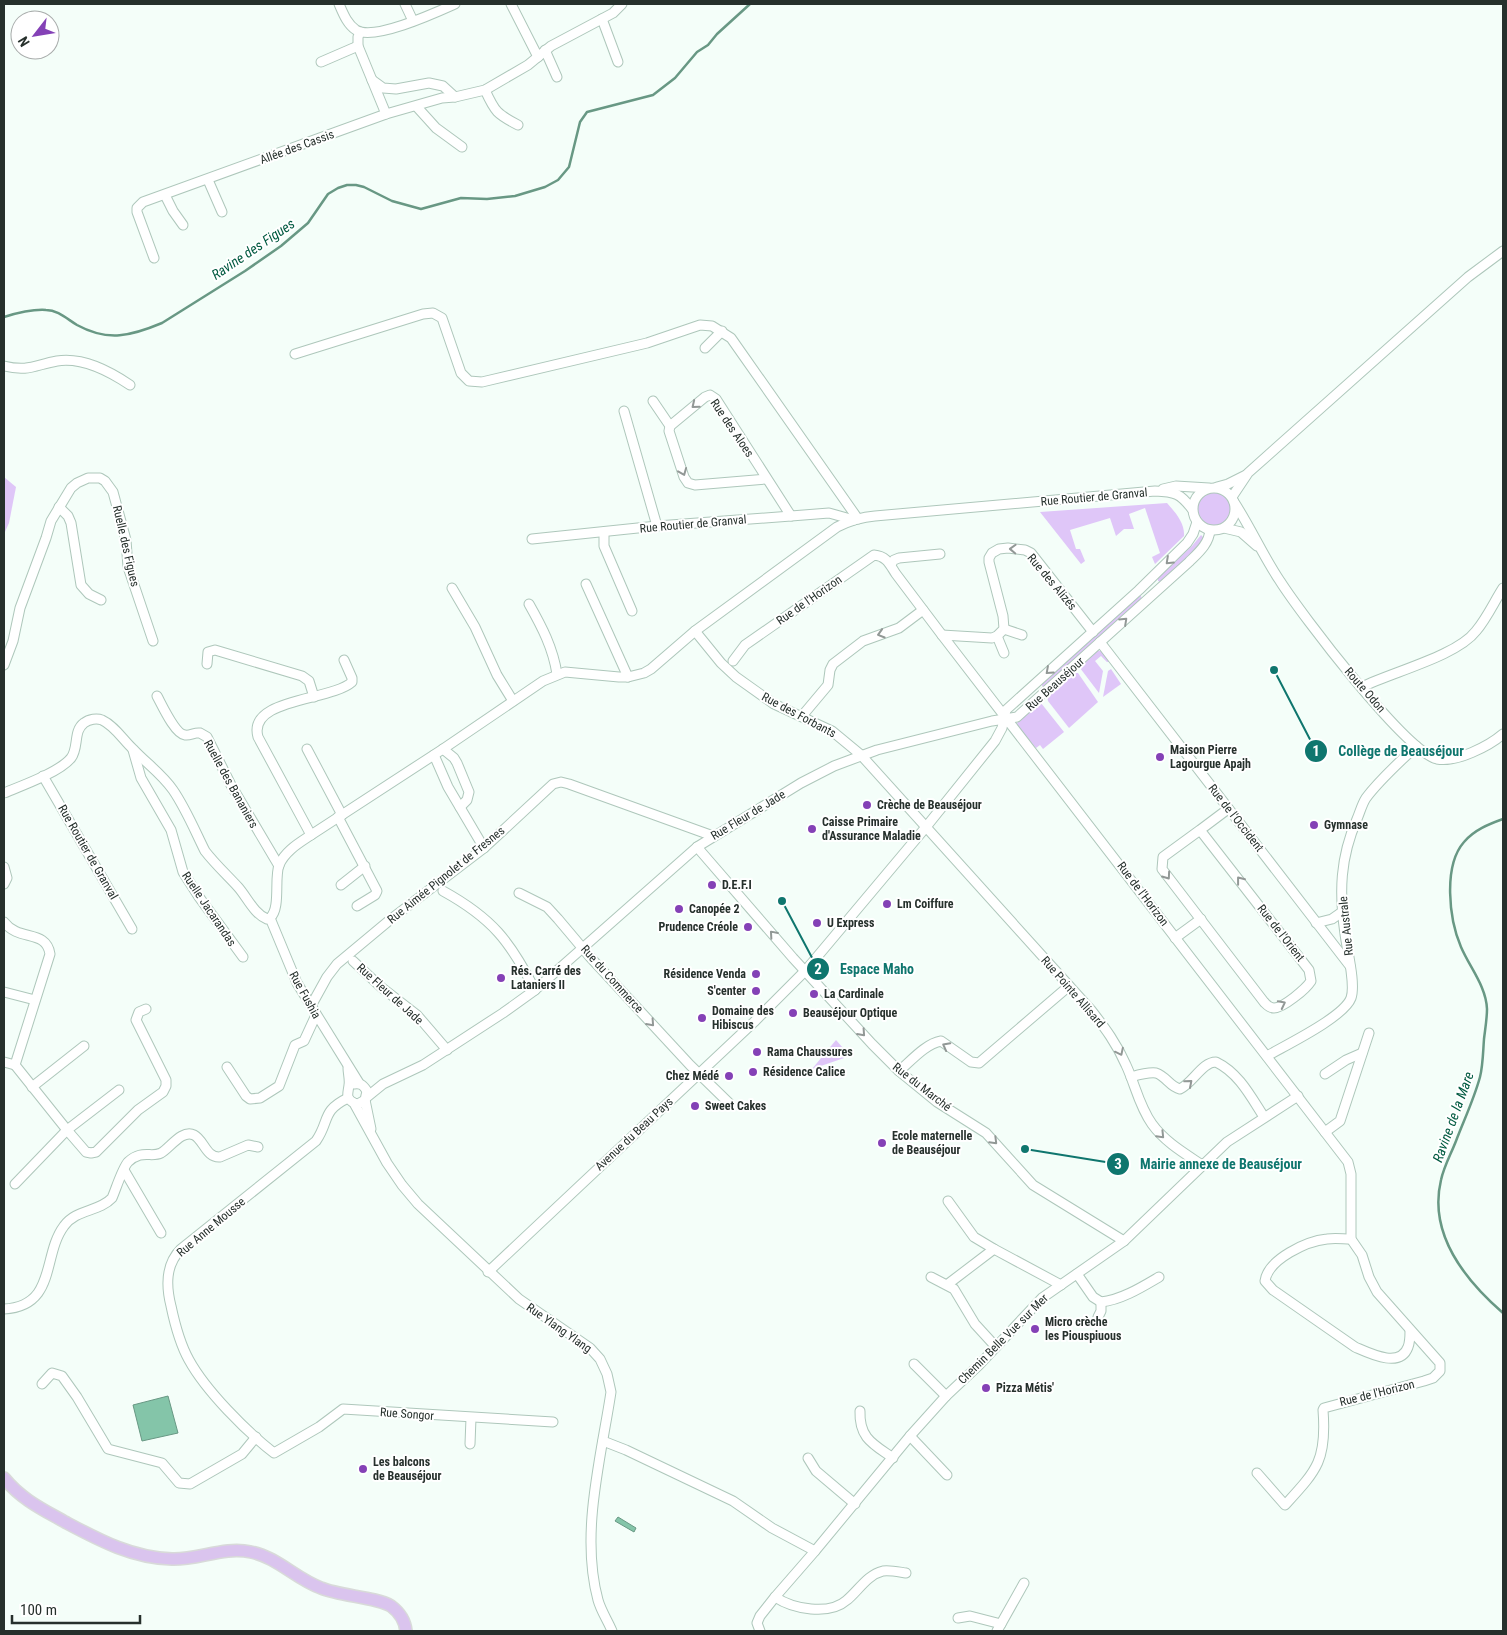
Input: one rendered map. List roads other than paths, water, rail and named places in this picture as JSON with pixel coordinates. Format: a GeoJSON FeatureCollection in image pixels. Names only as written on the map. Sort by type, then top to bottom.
{"type":"FeatureCollection","features":[{"type":"Feature","properties":{"kind":"main road"},"geometry":{"type":"LineString","coordinates":[[4,1478],[14,1491],[31,1503],[104,1543],[125,1551],[172,1559],[234,1550],[259,1554],[271,1559],[310,1584],[334,1593],[389,1605],[403,1619],[406,1631]]}},
{"type":"Feature","properties":{"kind":"street"},"geometry":{"type":"LineString","coordinates":[[339,4],[350,24],[360,32],[378,33],[413,21],[440,7],[455,4]]}},
{"type":"Feature","properties":{"kind":"street"},"geometry":{"type":"LineString","coordinates":[[405,4],[413,21]]}},
{"type":"Feature","properties":{"kind":"street"},"geometry":{"type":"LineString","coordinates":[[511,4],[557,77]]}},
{"type":"Feature","properties":{"kind":"street","name":"Allée des Cassis"},"geometry":{"type":"LineString","coordinates":[[154,258],[138,217],[137,208],[143,202],[386,114],[417,107],[442,98],[485,90],[528,65],[541,53],[617,11],[622,4]]}},
{"type":"Feature","properties":{"kind":"street"},"geometry":{"type":"LineString","coordinates":[[602,19],[618,62]]}},
{"type":"Feature","properties":{"kind":"street"},"geometry":{"type":"LineString","coordinates":[[360,32],[358,46],[386,114]]}},
{"type":"Feature","properties":{"kind":"street"},"geometry":{"type":"LineString","coordinates":[[321,62],[358,46]]}},
{"type":"Feature","properties":{"kind":"street"},"geometry":{"type":"LineString","coordinates":[[372,80],[383,88],[396,90],[428,84],[443,86],[455,97]]}},
{"type":"Feature","properties":{"kind":"street"},"geometry":{"type":"LineString","coordinates":[[485,90],[495,111],[500,116],[518,125]]}},
{"type":"Feature","properties":{"kind":"street"},"geometry":{"type":"LineString","coordinates":[[417,107],[436,128],[462,147]]}},
{"type":"Feature","properties":{"kind":"street"},"geometry":{"type":"LineString","coordinates":[[208,180],[222,212]]}},
{"type":"Feature","properties":{"kind":"street"},"geometry":{"type":"LineString","coordinates":[[165,195],[172,211],[183,225]]}},
{"type":"Feature","properties":{"kind":"street"},"geometry":{"type":"LineString","coordinates":[[1192,509],[1197,495],[1213,487],[1228,484],[1248,473],[1468,277],[1503,251]]}},
{"type":"Feature","properties":{"kind":"street"},"geometry":{"type":"LineString","coordinates":[[295,354],[423,314],[433,313],[442,318],[461,373],[469,381],[482,382],[647,343],[700,325],[712,326],[731,338],[856,519]]}},
{"type":"Feature","properties":{"kind":"street"},"geometry":{"type":"LineString","coordinates":[[705,348],[722,331]]}},
{"type":"Feature","properties":{"kind":"street"},"geometry":{"type":"LineString","coordinates":[[4,366],[24,369],[59,361],[78,362],[108,370],[130,385]]}},
{"type":"Feature","properties":{"kind":"street","name":"Rue des Aloes"},"geometry":{"type":"LineString","coordinates":[[670,426],[710,395],[716,400],[791,516]]}},
{"type":"Feature","properties":{"kind":"street"},"geometry":{"type":"LineString","coordinates":[[653,401],[670,426],[669,431],[684,477],[688,483],[695,485],[766,479]]}},
{"type":"Feature","properties":{"kind":"street"},"geometry":{"type":"LineString","coordinates":[[624,411],[657,526]]}},
{"type":"Feature","properties":{"kind":"street"},"geometry":{"type":"LineString","coordinates":[[1233,500],[1248,473]]}},
{"type":"Feature","properties":{"kind":"street","name":"Ruelle des Figues"},"geometry":{"type":"LineString","coordinates":[[4,665],[14,641],[25,592],[51,521],[72,488],[88,478],[100,478],[110,486],[126,540],[128,566],[153,641]]}},
{"type":"Feature","properties":{"kind":"street"},"geometry":{"type":"LineString","coordinates":[[1176,486],[1222,489],[1233,500],[1235,514],[1229,525],[1224,528],[1210,530],[1202,527],[1197,522],[1192,509],[1181,496],[1174,492],[1155,491],[1176,486]]}},
{"type":"Feature","properties":{"kind":"street","name":"Rue Routier de Granval"},"geometry":{"type":"LineString","coordinates":[[279,866],[283,857],[295,846],[543,681],[557,674],[574,672],[628,677],[651,669],[695,631],[837,527],[856,519],[875,516],[1155,491]]}},
{"type":"Feature","properties":{"kind":"street","name":"Route Odon"},"geometry":{"type":"LineString","coordinates":[[1233,500],[1293,601],[1362,687],[1416,746],[1429,756],[1444,760],[1456,758],[1477,750],[1503,734]]}},
{"type":"Feature","properties":{"kind":"street"},"geometry":{"type":"LineString","coordinates":[[59,507],[68,516],[71,523],[81,585],[89,594],[101,600]]}},
{"type":"Feature","properties":{"kind":"street","name":"Rue Routier de Granval"},"geometry":{"type":"LineString","coordinates":[[532,539],[657,526],[791,516],[829,514],[856,519]]}},
{"type":"Feature","properties":{"kind":"street","name":"Rue Beauséjour"},"geometry":{"type":"LineString","coordinates":[[1197,522],[1193,534],[1187,543],[1093,632],[1006,710],[1006,718],[1011,719],[1022,713],[1189,562],[1206,544],[1210,530]]}},
{"type":"Feature","properties":{"kind":"street","name":"Route Odon"},"geometry":{"type":"LineString","coordinates":[[1224,528],[1241,532],[1262,551]]}},
{"type":"Feature","properties":{"kind":"street"},"geometry":{"type":"LineString","coordinates":[[604,532],[604,546],[632,611]]}},
{"type":"Feature","properties":{"kind":"street","name":"Rue des Alizés"},"geometry":{"type":"LineString","coordinates":[[1004,653],[1000,632],[1003,616],[988,562],[992,553],[999,549],[1018,548],[1031,553],[1093,632]]}},
{"type":"Feature","properties":{"kind":"street"},"geometry":{"type":"LineString","coordinates":[[891,564],[900,558],[940,554]]}},
{"type":"Feature","properties":{"kind":"street","name":"Rue de l'Horizon"},"geometry":{"type":"LineString","coordinates":[[733,661],[745,645],[874,556],[880,556],[891,564],[896,574],[942,635],[1344,1156],[1350,1167],[1351,1239],[1364,1259],[1373,1286],[1410,1331],[1440,1363],[1440,1371],[1433,1378],[1324,1408],[1325,1431],[1323,1450],[1317,1466],[1308,1480],[1285,1505],[1257,1473]]}},
{"type":"Feature","properties":{"kind":"street"},"geometry":{"type":"LineString","coordinates":[[586,584],[628,677]]}},
{"type":"Feature","properties":{"kind":"street"},"geometry":{"type":"LineString","coordinates":[[452,588],[475,627],[497,675],[513,701]]}},
{"type":"Feature","properties":{"kind":"street"},"geometry":{"type":"LineString","coordinates":[[1362,687],[1449,651],[1464,642],[1476,632],[1503,588]]}},
{"type":"Feature","properties":{"kind":"street"},"geometry":{"type":"LineString","coordinates":[[529,604],[541,625],[554,655],[557,674]]}},
{"type":"Feature","properties":{"kind":"street"},"geometry":{"type":"LineString","coordinates":[[802,716],[828,684],[833,664],[863,641],[899,628],[923,610]]}},
{"type":"Feature","properties":{"kind":"street","name":"Rue des Forbants"},"geometry":{"type":"LineString","coordinates":[[695,631],[728,671],[774,704],[832,730],[861,755],[926,827]]}},
{"type":"Feature","properties":{"kind":"street"},"geometry":{"type":"LineString","coordinates":[[942,635],[985,638],[1000,632],[1022,635]]}},
{"type":"Feature","properties":{"kind":"street","name":"Rue de l'Occident"},"geometry":{"type":"LineString","coordinates":[[1100,642],[1350,966]]}},
{"type":"Feature","properties":{"kind":"street"},"geometry":{"type":"LineString","coordinates":[[208,664],[208,652],[215,650],[302,676],[309,681],[314,697]]}},
{"type":"Feature","properties":{"kind":"street"},"geometry":{"type":"LineString","coordinates":[[311,835],[258,737],[256,728],[259,720],[271,710],[341,688],[352,682],[344,660]]}},
{"type":"Feature","properties":{"kind":"street","name":"Ruelle des Bananiers"},"geometry":{"type":"LineString","coordinates":[[157,696],[174,726],[181,734],[185,736],[200,732],[207,737],[231,785],[279,866]]}},
{"type":"Feature","properties":{"kind":"street","name":"Rue Fleur de Jade"},"geometry":{"type":"LineString","coordinates":[[366,1098],[383,1084],[423,1065],[447,1050],[535,990],[697,847],[801,783],[861,755],[1006,718]]}},
{"type":"Feature","properties":{"kind":"street","name":"Avenue du Beau Pays"},"geometry":{"type":"LineString","coordinates":[[488,1272],[699,1074],[806,970],[998,738],[1006,718]]}},
{"type":"Feature","properties":{"kind":"street"},"geometry":{"type":"LineString","coordinates":[[4,793],[44,776],[63,765],[72,757],[80,727],[84,722],[93,719],[102,720],[156,770],[172,789],[205,851],[260,915],[267,919],[274,914],[279,866]]}},
{"type":"Feature","properties":{"kind":"street","name":"Rue Australe"},"geometry":{"type":"LineString","coordinates":[[1268,1056],[1332,1018],[1344,1009],[1351,998],[1352,976],[1342,912],[1342,867],[1348,841],[1365,800],[1377,785],[1416,746]]}},
{"type":"Feature","properties":{"kind":"street"},"geometry":{"type":"LineString","coordinates":[[307,749],[377,892],[357,906]]}},
{"type":"Feature","properties":{"kind":"street"},"geometry":{"type":"LineString","coordinates":[[443,749],[454,758],[469,792],[467,800],[460,807]]}},
{"type":"Feature","properties":{"kind":"street","name":"Ruelle Jacarandas"},"geometry":{"type":"LineString","coordinates":[[133,750],[141,778],[171,830],[183,872],[199,898],[243,957]]}},
{"type":"Feature","properties":{"kind":"street"},"geometry":{"type":"LineString","coordinates":[[434,755],[448,787],[484,848]]}},
{"type":"Feature","properties":{"kind":"street","name":"Rue Routier de Granval"},"geometry":{"type":"LineString","coordinates":[[44,776],[132,928]]}},
{"type":"Feature","properties":{"kind":"street","name":"Rue Aimée Pignolet de Fresnes"},"geometry":{"type":"LineString","coordinates":[[310,1006],[337,964],[391,918],[484,848],[553,784],[561,782],[713,836]]}},
{"type":"Feature","properties":{"kind":"street","name":"Rue de l'Orient"},"geometry":{"type":"LineString","coordinates":[[1200,830],[1309,970],[1311,981],[1308,986],[1283,1005],[1273,1008],[1268,1006],[1165,874],[1162,863],[1163,857],[1228,809]]}},
{"type":"Feature","properties":{"kind":"street","name":"Rue Pointe Allisard"},"geometry":{"type":"LineString","coordinates":[[926,827],[1069,986],[1114,1040],[1146,1114],[1158,1131],[1172,1145],[1202,1165]]}},
{"type":"Feature","properties":{"kind":"street","name":"Rue du Marché"},"geometry":{"type":"LineString","coordinates":[[697,847],[872,1044],[899,1071],[937,1102],[993,1139],[1021,1173],[1038,1189],[1124,1241]]}},
{"type":"Feature","properties":{"kind":"street"},"geometry":{"type":"LineString","coordinates":[[341,885],[365,866]]}},
{"type":"Feature","properties":{"kind":"street"},"geometry":{"type":"LineString","coordinates":[[4,867],[7,878],[4,884]]}},
{"type":"Feature","properties":{"kind":"street"},"geometry":{"type":"LineString","coordinates":[[443,891],[483,917],[499,932],[513,950],[535,990]]}},
{"type":"Feature","properties":{"kind":"street","name":"Rue du Commerce"},"geometry":{"type":"LineString","coordinates":[[518,894],[547,907],[699,1074],[730,1104]]}},
{"type":"Feature","properties":{"kind":"street"},"geometry":{"type":"LineString","coordinates":[[1316,923],[1332,920],[1342,912]]}},
{"type":"Feature","properties":{"kind":"street","name":"Rue Fushia"},"geometry":{"type":"LineString","coordinates":[[270,918],[292,973],[348,1068],[361,1085]]}},
{"type":"Feature","properties":{"kind":"street"},"geometry":{"type":"LineString","coordinates":[[1175,938],[1201,919]]}},
{"type":"Feature","properties":{"kind":"street"},"geometry":{"type":"LineString","coordinates":[[4,922],[10,929],[18,933],[39,938],[47,944],[50,954],[15,1065]]}},
{"type":"Feature","properties":{"kind":"street","name":"Rue Fleur de Jade"},"geometry":{"type":"LineString","coordinates":[[353,961],[381,987],[417,1015],[447,1050]]}},
{"type":"Feature","properties":{"kind":"street"},"geometry":{"type":"LineString","coordinates":[[899,1071],[926,1048],[941,1041],[972,1062],[976,1064],[981,1062],[1069,986]]}},
{"type":"Feature","properties":{"kind":"street"},"geometry":{"type":"LineString","coordinates":[[4,992],[35,1000]]}},
{"type":"Feature","properties":{"kind":"street"},"geometry":{"type":"LineString","coordinates":[[4,1062],[15,1065],[86,1152],[96,1152],[138,1110],[163,1092],[166,1086],[166,1080],[136,1020],[139,1012],[146,1009]]}},
{"type":"Feature","properties":{"kind":"street"},"geometry":{"type":"LineString","coordinates":[[227,1067],[246,1096],[250,1099],[260,1098],[279,1086],[295,1045],[304,1040],[316,1015]]}},
{"type":"Feature","properties":{"kind":"street"},"geometry":{"type":"LineString","coordinates":[[1325,1132],[1340,1121],[1369,1033]]}},
{"type":"Feature","properties":{"kind":"street"},"geometry":{"type":"LineString","coordinates":[[32,1087],[84,1046]]}},
{"type":"Feature","properties":{"kind":"street"},"geometry":{"type":"LineString","coordinates":[[1325,1074],[1346,1060],[1362,1053]]}},
{"type":"Feature","properties":{"kind":"street"},"geometry":{"type":"LineString","coordinates":[[1131,1077],[1155,1073],[1175,1088],[1180,1089],[1186,1086],[1208,1064],[1216,1062],[1231,1071],[1239,1080],[1264,1117]]}},
{"type":"Feature","properties":{"kind":"street","name":"Rue Fushia"},"geometry":{"type":"LineString","coordinates":[[348,1068],[349,1087]]}},
{"type":"Feature","properties":{"kind":"street"},"geometry":{"type":"LineString","coordinates":[[354,1084],[361,1085],[367,1091],[366,1098],[358,1104],[351,1101],[346,1094],[349,1087],[354,1084]]}},
{"type":"Feature","properties":{"kind":"street","name":"Rue Fleur de Jade"},"geometry":{"type":"LineString","coordinates":[[361,1085],[383,1084]]}},
{"type":"Feature","properties":{"kind":"street"},"geometry":{"type":"LineString","coordinates":[[15,1184],[67,1130],[119,1090]]}},
{"type":"Feature","properties":{"kind":"street","name":"Chemin Belle Vue sur Mer"},"geometry":{"type":"LineString","coordinates":[[759,1631],[757,1623],[760,1616],[910,1436],[946,1396],[1042,1298],[1124,1241],[1228,1142],[1298,1096]]}},
{"type":"Feature","properties":{"kind":"street","name":"Rue Ylang Ylang"},"geometry":{"type":"LineString","coordinates":[[366,1098],[373,1136]]}},
{"type":"Feature","properties":{"kind":"street","name":"Rue Ylang Ylang"},"geometry":{"type":"LineString","coordinates":[[351,1101],[397,1178],[418,1204],[488,1272],[519,1299],[590,1348],[600,1359],[608,1374],[610,1392],[592,1510],[590,1536],[592,1567],[598,1601],[612,1631]]}},
{"type":"Feature","properties":{"kind":"street","name":"Rue Anne Mousse"},"geometry":{"type":"LineString","coordinates":[[274,1453],[211,1391],[188,1360],[175,1324],[166,1289],[167,1278],[177,1253],[316,1141],[327,1115],[333,1107],[351,1101]]}},
{"type":"Feature","properties":{"kind":"street"},"geometry":{"type":"LineString","coordinates":[[4,1309],[27,1303],[36,1295],[46,1279],[56,1242],[63,1227],[76,1215],[91,1208],[100,1207],[110,1201],[128,1162],[138,1155],[158,1154],[182,1136],[189,1134],[196,1136],[210,1154],[215,1157],[220,1157],[248,1145],[258,1147]]}},
{"type":"Feature","properties":{"kind":"street"},"geometry":{"type":"LineString","coordinates":[[124,1170],[161,1233]]}},
{"type":"Feature","properties":{"kind":"street"},"geometry":{"type":"LineString","coordinates":[[948,1200],[974,1237],[1061,1285]]}},
{"type":"Feature","properties":{"kind":"street"},"geometry":{"type":"LineString","coordinates":[[1351,1239],[1327,1239],[1294,1250],[1274,1265],[1265,1281],[1272,1290],[1355,1347],[1367,1352],[1394,1359],[1400,1357],[1408,1347],[1410,1331]]}},
{"type":"Feature","properties":{"kind":"street"},"geometry":{"type":"LineString","coordinates":[[948,1284],[994,1249]]}},
{"type":"Feature","properties":{"kind":"street"},"geometry":{"type":"LineString","coordinates":[[1077,1274],[1093,1297],[1100,1302],[1108,1302],[1159,1277]]}},
{"type":"Feature","properties":{"kind":"street"},"geometry":{"type":"LineString","coordinates":[[931,1277],[948,1284],[959,1294],[975,1324],[996,1347]]}},
{"type":"Feature","properties":{"kind":"street"},"geometry":{"type":"LineString","coordinates":[[1098,1317],[1101,1311],[1100,1302]]}},
{"type":"Feature","properties":{"kind":"street"},"geometry":{"type":"LineString","coordinates":[[914,1364],[946,1396]]}},
{"type":"Feature","properties":{"kind":"street"},"geometry":{"type":"LineString","coordinates":[[42,1384],[52,1373],[62,1376],[108,1449],[162,1463],[179,1483],[190,1484],[242,1454],[256,1437]]}},
{"type":"Feature","properties":{"kind":"street","name":"Rue Songor"},"geometry":{"type":"LineString","coordinates":[[274,1453],[325,1424],[343,1409],[553,1422]]}},
{"type":"Feature","properties":{"kind":"street"},"geometry":{"type":"LineString","coordinates":[[860,1411],[860,1420],[864,1434],[893,1458]]}},
{"type":"Feature","properties":{"kind":"street"},"geometry":{"type":"LineString","coordinates":[[470,1444],[471,1418]]}},
{"type":"Feature","properties":{"kind":"street"},"geometry":{"type":"LineString","coordinates":[[910,1436],[947,1475]]}},
{"type":"Feature","properties":{"kind":"street"},"geometry":{"type":"LineString","coordinates":[[603,1441],[733,1501],[772,1528],[815,1551]]}},
{"type":"Feature","properties":{"kind":"street"},"geometry":{"type":"LineString","coordinates":[[808,1458],[816,1471],[855,1504]]}},
{"type":"Feature","properties":{"kind":"street"},"geometry":{"type":"LineString","coordinates":[[775,1597],[795,1607],[812,1610],[830,1607],[847,1600],[860,1584],[877,1574],[884,1571],[906,1573]]}},
{"type":"Feature","properties":{"kind":"street"},"geometry":{"type":"LineString","coordinates":[[958,1618],[970,1616],[999,1628],[1024,1583]]}},
{"type":"Feature","properties":{"kind":"waterway","name":"Ravine des Figues"},"geometry":{"type":"LineString","coordinates":[[4,317],[30,311],[50,310],[77,325],[99,334],[130,334],[151,328],[245,271],[281,246],[308,223],[328,194],[347,185],[364,187],[392,201],[421,209],[461,198],[487,199],[515,196],[545,187],[558,180],[569,167],[580,122],[587,112],[653,95],[675,78],[697,52],[708,45],[717,34],[750,4]]}},
{"type":"Feature","properties":{"kind":"waterway","name":"Ravine de la Mare"},"geometry":{"type":"LineString","coordinates":[[1503,819],[1472,834],[1457,852],[1453,865],[1450,893],[1453,922],[1461,947],[1484,993],[1487,1013],[1480,1077],[1444,1170],[1438,1200],[1440,1219],[1445,1237],[1453,1254],[1475,1286],[1503,1313]]}},
{"type":"Feature","properties":{"kind":"place","name":"Collège de Beauséjour"},"geometry":{"type":"Point","coordinates":[1274,670]}},
{"type":"Feature","properties":{"kind":"place","name":"Maison Pierre Lagourgue Apajh"},"geometry":{"type":"Point","coordinates":[1160,757]}},
{"type":"Feature","properties":{"kind":"place","name":"Crèche de Beauséjour"},"geometry":{"type":"Point","coordinates":[867,805]}},
{"type":"Feature","properties":{"kind":"place","name":"Gymnase"},"geometry":{"type":"Point","coordinates":[1314,825]}},
{"type":"Feature","properties":{"kind":"place","name":"Caisse Primaire d'Assurance Maladie"},"geometry":{"type":"Point","coordinates":[812,829]}},
{"type":"Feature","properties":{"kind":"place","name":"D.E.F.I"},"geometry":{"type":"Point","coordinates":[712,885]}},
{"type":"Feature","properties":{"kind":"place","name":"Espace Maho"},"geometry":{"type":"Point","coordinates":[782,901]}},
{"type":"Feature","properties":{"kind":"place","name":"Lm Coiffure"},"geometry":{"type":"Point","coordinates":[887,904]}},
{"type":"Feature","properties":{"kind":"place","name":"Canopée 2"},"geometry":{"type":"Point","coordinates":[679,909]}},
{"type":"Feature","properties":{"kind":"place","name":"U Express"},"geometry":{"type":"Point","coordinates":[817,923]}},
{"type":"Feature","properties":{"kind":"place","name":"Prudence Créole"},"geometry":{"type":"Point","coordinates":[748,927]}},
{"type":"Feature","properties":{"kind":"place","name":"Résidence Venda"},"geometry":{"type":"Point","coordinates":[756,974]}},
{"type":"Feature","properties":{"kind":"place","name":"Rés. Carré des Lataniers II"},"geometry":{"type":"Point","coordinates":[501,978]}},
{"type":"Feature","properties":{"kind":"place","name":"S'center"},"geometry":{"type":"Point","coordinates":[756,991]}},
{"type":"Feature","properties":{"kind":"place","name":"La Cardinale"},"geometry":{"type":"Point","coordinates":[814,994]}},
{"type":"Feature","properties":{"kind":"place","name":"Beauséjour Optique"},"geometry":{"type":"Point","coordinates":[793,1013]}},
{"type":"Feature","properties":{"kind":"place","name":"Domaine des Hibiscus"},"geometry":{"type":"Point","coordinates":[702,1018]}},
{"type":"Feature","properties":{"kind":"place","name":"Rama Chaussures"},"geometry":{"type":"Point","coordinates":[757,1052]}},
{"type":"Feature","properties":{"kind":"place","name":"Résidence Calice"},"geometry":{"type":"Point","coordinates":[753,1072]}},
{"type":"Feature","properties":{"kind":"place","name":"Chez Médé"},"geometry":{"type":"Point","coordinates":[729,1076]}},
{"type":"Feature","properties":{"kind":"place","name":"Sweet Cakes"},"geometry":{"type":"Point","coordinates":[695,1106]}},
{"type":"Feature","properties":{"kind":"place","name":"Ecole maternelle de Beauséjour"},"geometry":{"type":"Point","coordinates":[882,1143]}},
{"type":"Feature","properties":{"kind":"place","name":"Mairie annexe de Beauséjour"},"geometry":{"type":"Point","coordinates":[1025,1149]}},
{"type":"Feature","properties":{"kind":"place","name":"Micro crèche les Piouspiuous"},"geometry":{"type":"Point","coordinates":[1035,1329]}},
{"type":"Feature","properties":{"kind":"place","name":"Pizza Métis'"},"geometry":{"type":"Point","coordinates":[986,1388]}},
{"type":"Feature","properties":{"kind":"place","name":"Les balcons de Beauséjour"},"geometry":{"type":"Point","coordinates":[363,1469]}}]}
